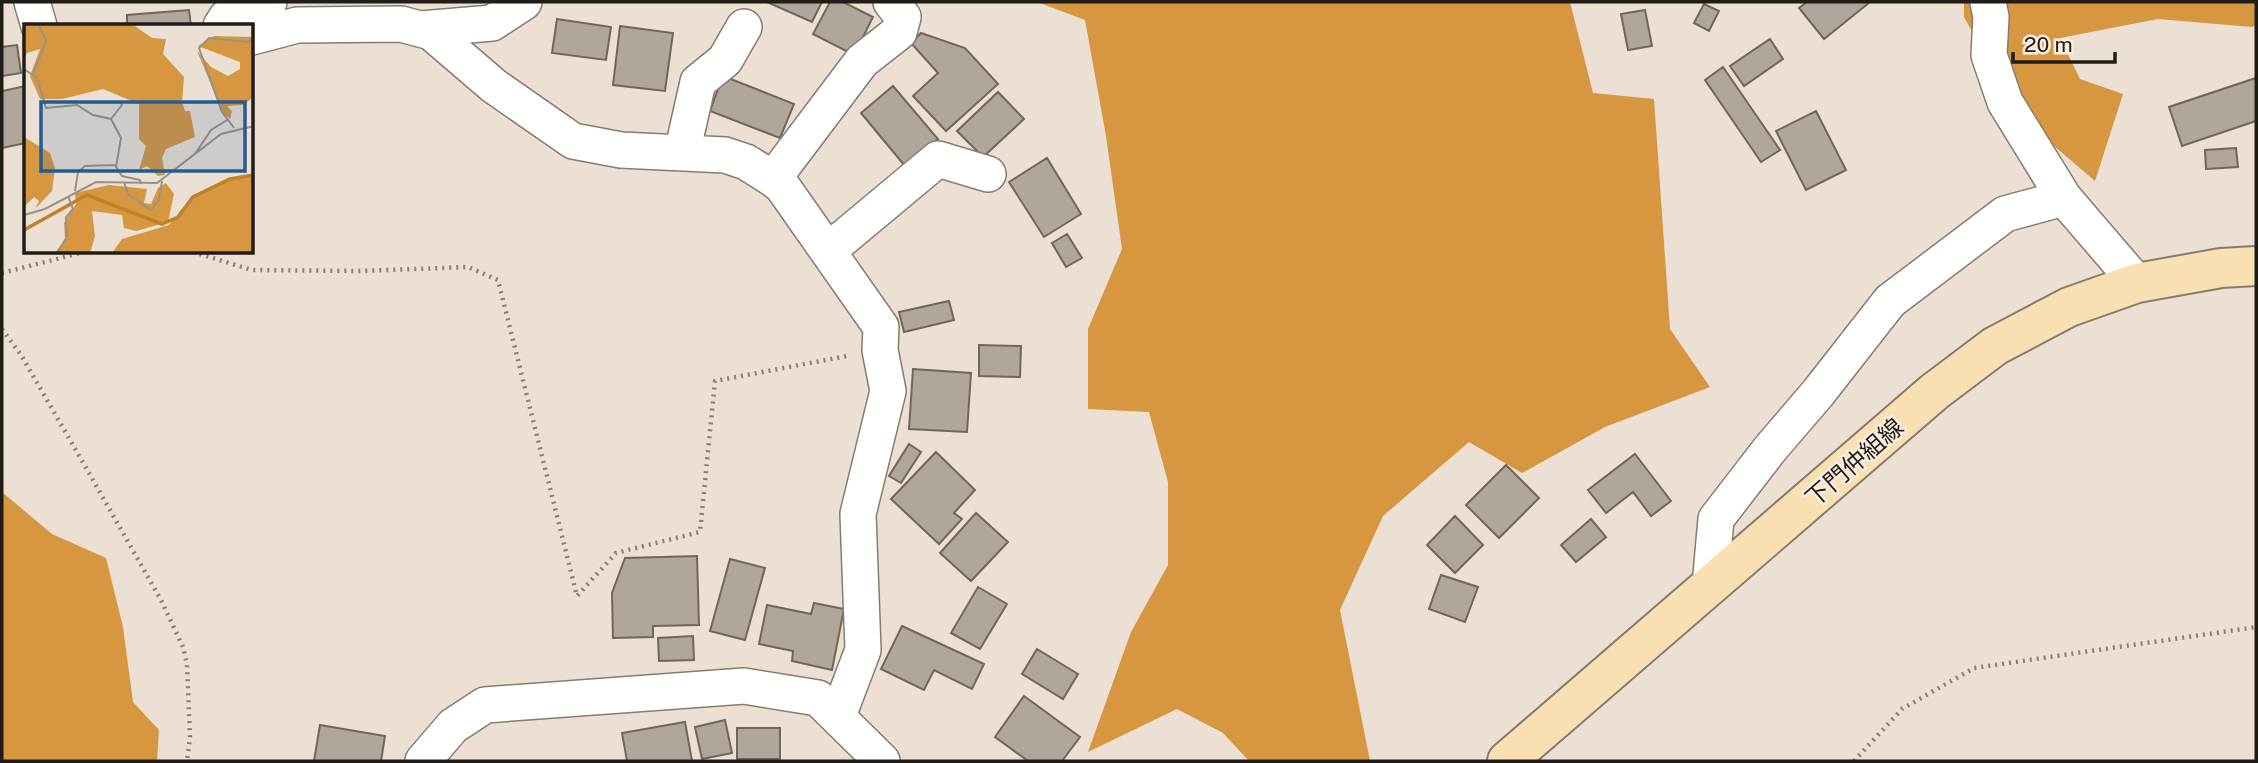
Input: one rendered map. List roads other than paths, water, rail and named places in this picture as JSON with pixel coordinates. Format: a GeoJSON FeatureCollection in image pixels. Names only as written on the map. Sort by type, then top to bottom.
{"type":"FeatureCollection","features":[{"type":"Feature","properties":{"kind":"street"},"geometry":{"type":"LineString","coordinates":[[32,2],[38,24]]}},
{"type":"Feature","properties":{"kind":"street"},"geometry":{"type":"LineString","coordinates":[[222,24],[226,18],[269,2]]}},
{"type":"Feature","properties":{"kind":"street"},"geometry":{"type":"LineString","coordinates":[[421,29],[492,23],[524,2]]}},
{"type":"Feature","properties":{"kind":"street"},"geometry":{"type":"LineString","coordinates":[[773,179],[862,61],[899,32],[903,16],[891,2]]}},
{"type":"Feature","properties":{"kind":"street"},"geometry":{"type":"LineString","coordinates":[[1988,2],[1991,16],[1989,55],[2005,102],[2064,198],[2137,283]]}},
{"type":"Feature","properties":{"kind":"street"},"geometry":{"type":"LineString","coordinates":[[254,36],[297,25],[401,24],[421,29],[431,32],[494,86],[573,141],[621,150],[724,155],[746,162],[782,186],[881,327],[880,350],[888,391],[858,514],[863,650],[838,716]]}},
{"type":"Feature","properties":{"kind":"street"},"geometry":{"type":"LineString","coordinates":[[682,153],[698,82],[725,60],[744,27]]}},
{"type":"Feature","properties":{"kind":"street"},"geometry":{"type":"LineString","coordinates":[[829,250],[938,159],[988,174]]}},
{"type":"Feature","properties":{"kind":"street"},"geometry":{"type":"LineString","coordinates":[[1710,586],[1716,519],[1769,449],[1818,393],[1890,301],[2005,214],[2064,198]]}},
{"type":"Feature","properties":{"kind":"street","name":"下門仲組線"},"geometry":{"type":"LineString","coordinates":[[1507,761],[1934,392],[1995,346],[2069,307],[2137,283],[2221,268],[2256,266]]}},
{"type":"Feature","properties":{"kind":"street"},"geometry":{"type":"LineString","coordinates":[[423,761],[453,726],[485,705],[744,685],[818,698],[882,761]]}}]}
